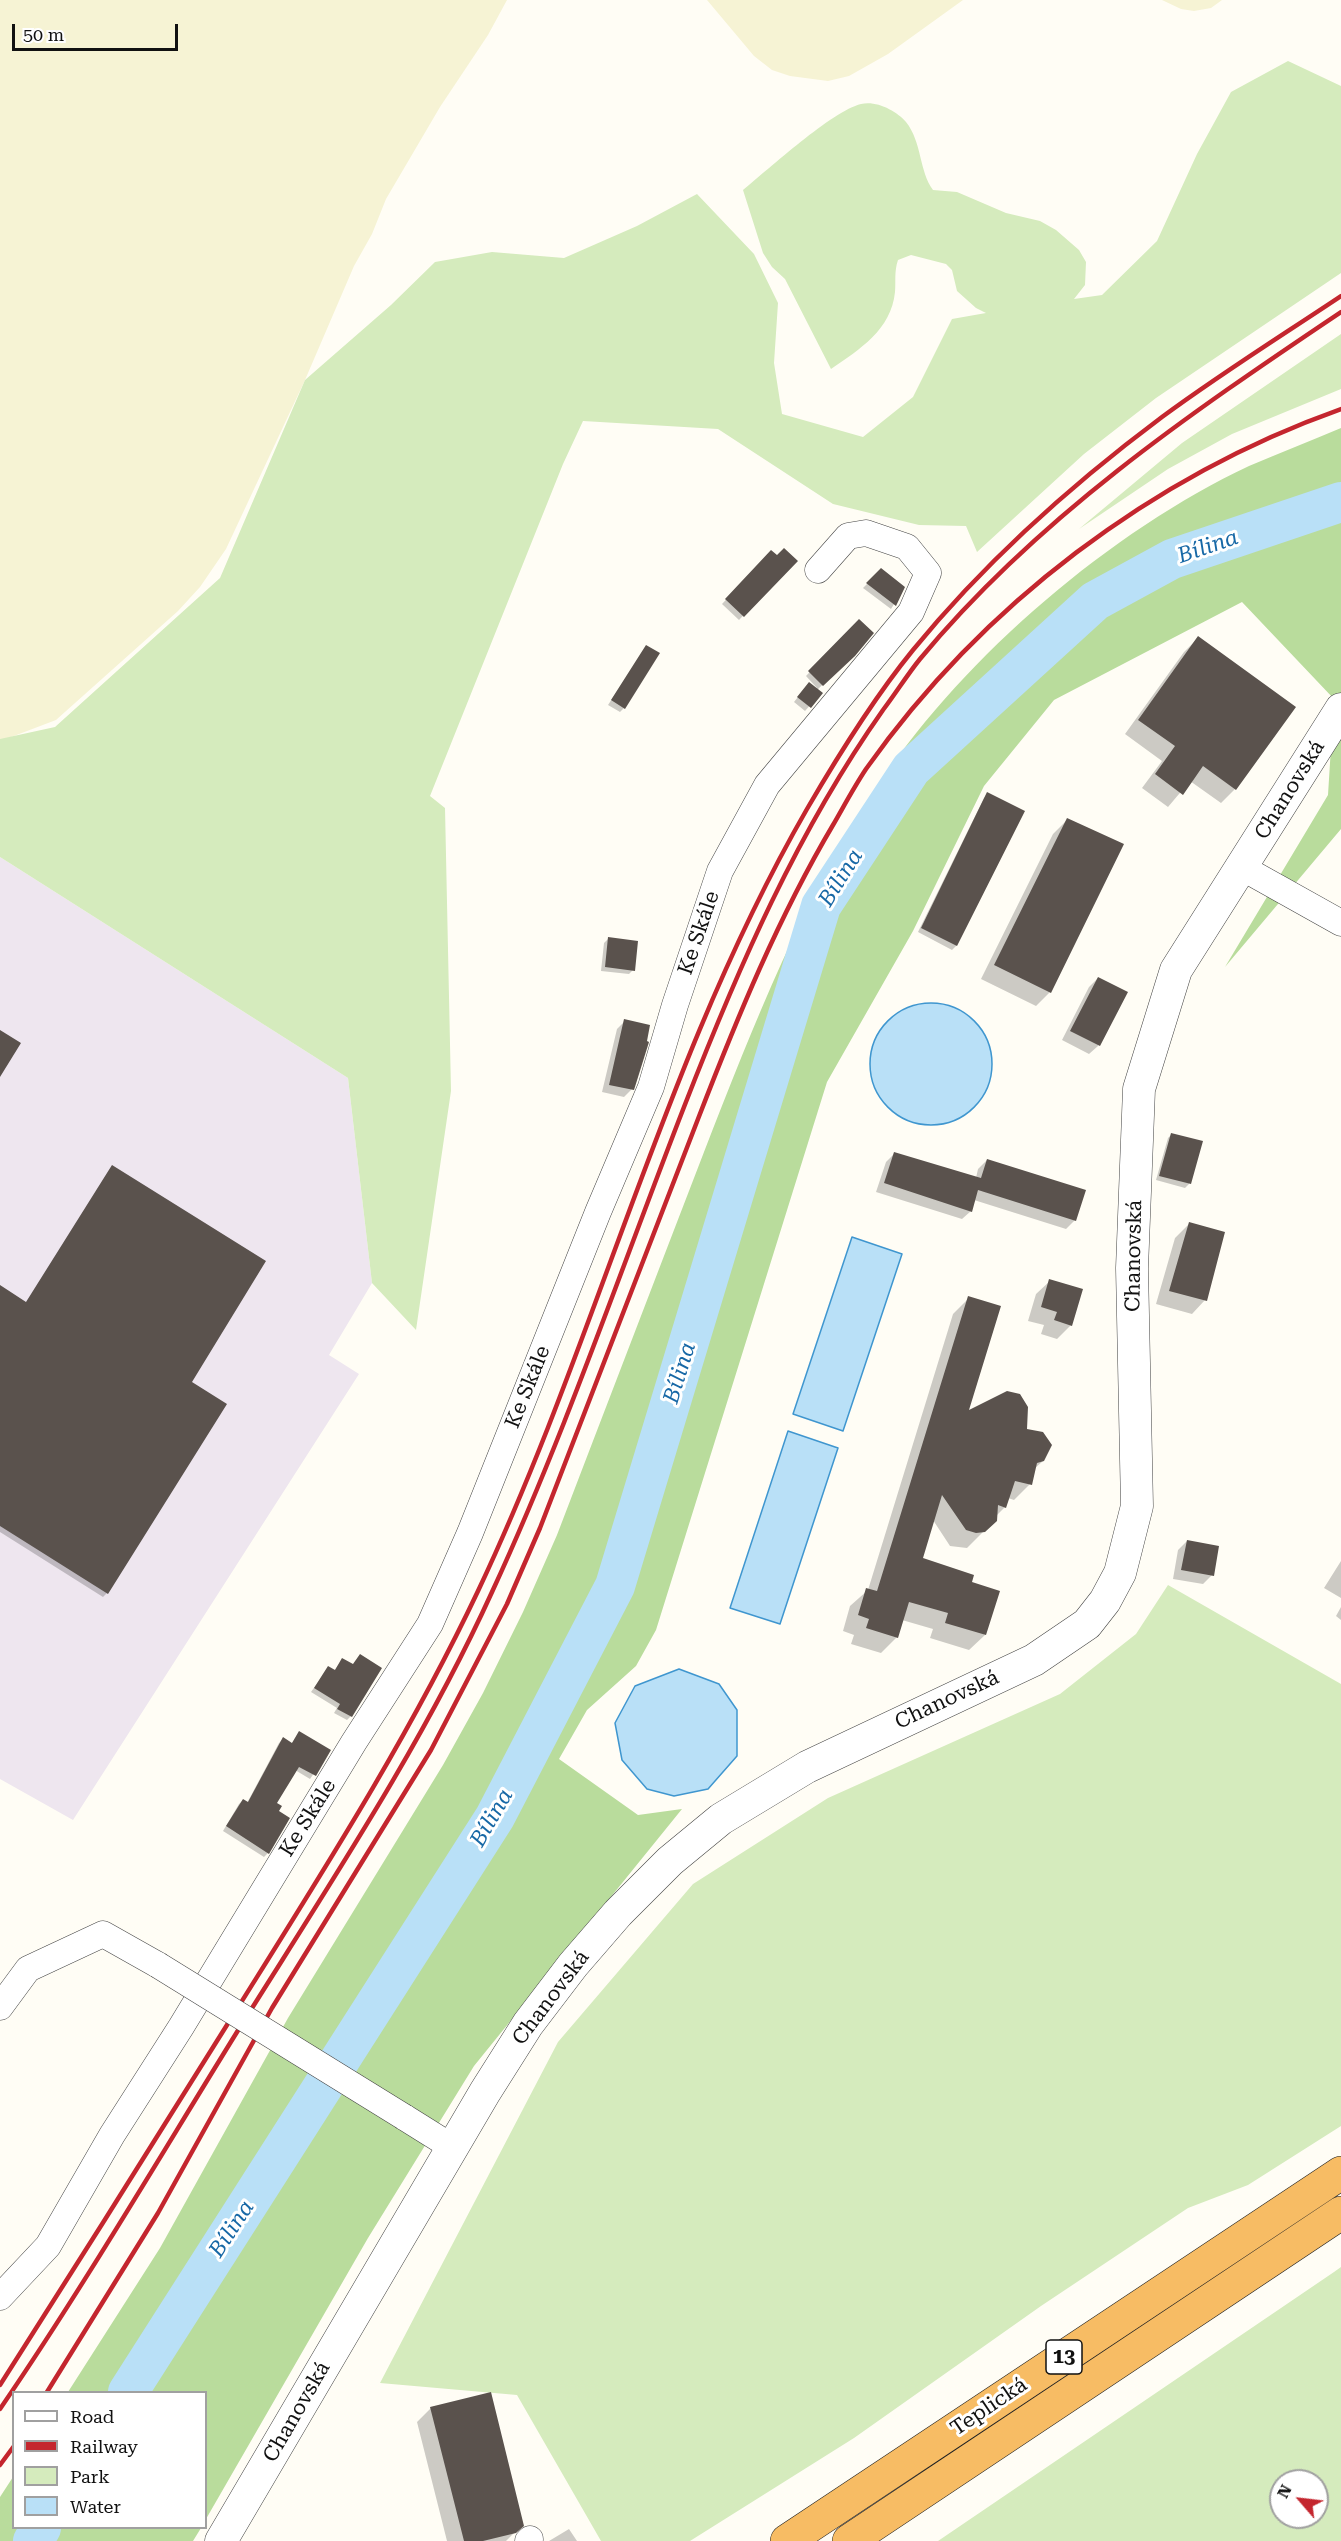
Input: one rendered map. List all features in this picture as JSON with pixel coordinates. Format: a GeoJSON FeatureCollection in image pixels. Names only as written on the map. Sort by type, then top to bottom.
{"type":"FeatureCollection","features":[{"type":"Feature","properties":{"kind":"highway","name":"Teplická"},"geometry":{"type":"LineString","coordinates":[[787,2541],[1341,2173]]}},
{"type":"Feature","properties":{"kind":"highway","name":"Teplická"},"geometry":{"type":"LineString","coordinates":[[849,2541],[1341,2213]]}},
{"type":"Feature","properties":{"kind":"street","name":"Ke Skále"},"geometry":{"type":"LineString","coordinates":[[0,2297],[48,2246],[112,2135],[430,1624],[470,1533],[598,1212],[651,1087],[675,1005],[720,872],[767,784],[911,612],[928,573],[907,547],[866,533],[848,536],[818,570]]}},
{"type":"Feature","properties":{"kind":"street","name":"Chanovská"},"geometry":{"type":"LineString","coordinates":[[221,2541],[452,2147],[528,2024],[573,1965],[670,1861],[721,1819],[807,1767],[1034,1660],[1087,1624],[1105,1601],[1120,1573],[1137,1506],[1132,1268],[1139,1089],[1176,970],[1341,709]]}},
{"type":"Feature","properties":{"kind":"street"},"geometry":{"type":"LineString","coordinates":[[1241,867],[1341,923]]}},
{"type":"Feature","properties":{"kind":"street"},"geometry":{"type":"LineString","coordinates":[[0,1976],[28,1969],[103,1934],[158,1965],[452,2147]]}},
{"type":"Feature","properties":{"kind":"street"},"geometry":{"type":"LineString","coordinates":[[0,2007],[28,1969]]}},
{"type":"Feature","properties":{"kind":"shaded area"},"geometry":{"type":"Polygon","coordinates":[[[0,0],[507,0],[488,35],[440,107],[386,199],[372,234],[354,266],[305,380],[226,549],[200,587],[178,611],[56,720],[6,739],[0,739],[0,0]]]}},
{"type":"Feature","properties":{"kind":"shaded area"},"geometry":{"type":"Polygon","coordinates":[[[707,0],[963,0],[888,54],[849,76],[828,81],[790,76],[772,70],[754,56],[707,0]]]}},
{"type":"Feature","properties":{"kind":"shaded area"},"geometry":{"type":"Polygon","coordinates":[[[1162,0],[1222,0],[1211,8],[1194,11],[1181,9],[1162,0]]]}},
{"type":"Feature","properties":{"kind":"shaded area"},"geometry":{"type":"Polygon","coordinates":[[[0,857],[348,1078],[372,1283],[329,1355],[359,1374],[73,1820],[0,1779],[0,857]]]}},
{"type":"Feature","properties":{"kind":"green space"},"geometry":{"type":"Polygon","coordinates":[[[1288,61],[1341,86],[1341,273],[1156,398],[1084,454],[977,552],[966,526],[919,525],[833,504],[718,429],[583,421],[563,464],[430,796],[445,808],[451,1091],[416,1330],[372,1283],[348,1078],[0,857],[0,739],[55,727],[220,578],[305,380],[391,305],[435,262],[492,252],[564,258],[637,226],[697,194],[754,254],[778,303],[774,363],[782,414],[863,437],[913,397],[952,319],[986,313],[976,308],[957,291],[952,270],[946,264],[911,255],[898,260],[892,305],[881,328],[863,346],[831,369],[785,279],[772,267],[763,253],[743,190],[834,117],[861,104],[886,107],[906,122],[911,130],[925,174],[933,190],[957,192],[1006,213],[1040,221],[1056,230],[1079,250],[1086,262],[1085,285],[1074,299],[1102,295],[1157,241],[1197,154],[1231,92],[1288,61]]]}},
{"type":"Feature","properties":{"kind":"green space"},"geometry":{"type":"Polygon","coordinates":[[[1341,334],[1341,389],[1232,434],[1168,469],[1079,529],[1182,443],[1341,334]]]}},
{"type":"Feature","properties":{"kind":"green space"},"geometry":{"type":"Polygon","coordinates":[[[1341,428],[1341,829],[1225,967],[1328,795],[1334,699],[1242,602],[1054,700],[984,786],[913,931],[827,1082],[656,1630],[636,1666],[587,1710],[559,1759],[638,1815],[682,1809],[474,2066],[368,2238],[207,2517],[207,2391],[69,2391],[160,2248],[288,2018],[443,1765],[483,1693],[523,1612],[557,1535],[742,1056],[804,915],[853,824],[881,781],[916,734],[955,688],[998,643],[1094,561],[1145,525],[1197,493],[1249,466],[1341,428]]]}},
{"type":"Feature","properties":{"kind":"green space"},"geometry":{"type":"Polygon","coordinates":[[[1168,1585],[1341,1684],[1341,2126],[1248,2185],[1188,2208],[1041,2306],[854,2438],[690,2541],[601,2541],[517,2395],[380,2383],[558,2042],[693,1884],[828,1798],[1060,1694],[1136,1634],[1168,1585]]]}},
{"type":"Feature","properties":{"kind":"green space"},"geometry":{"type":"Polygon","coordinates":[[[1341,2267],[1341,2541],[938,2541],[1341,2267]]]}},
{"type":"Feature","properties":{"kind":"green space"},"geometry":{"type":"Polygon","coordinates":[[[12,2479],[12,2529],[200,2529],[193,2541],[0,2541],[0,2497],[12,2479]]]}},
{"type":"Feature","properties":{"kind":"water"},"geometry":{"type":"Polygon","coordinates":[[[931,1003],[954,1008],[965,1013],[974,1021],[982,1030],[987,1041],[992,1064],[987,1087],[982,1098],[974,1107],[965,1115],[954,1120],[931,1125],[908,1120],[897,1115],[888,1107],[880,1098],[875,1087],[870,1064],[875,1041],[880,1030],[888,1021],[897,1013],[908,1008],[931,1003]]]}},
{"type":"Feature","properties":{"kind":"water"},"geometry":{"type":"Polygon","coordinates":[[[852,1237],[902,1254],[843,1431],[793,1414],[852,1237]]]}},
{"type":"Feature","properties":{"kind":"water"},"geometry":{"type":"Polygon","coordinates":[[[788,1431],[838,1448],[780,1624],[730,1608],[788,1431]]]}},
{"type":"Feature","properties":{"kind":"water"},"geometry":{"type":"Polygon","coordinates":[[[679,1669],[719,1684],[737,1710],[737,1756],[708,1789],[674,1796],[647,1789],[622,1760],[615,1723],[635,1686],[679,1669]]]}},
{"type":"Feature","properties":{"kind":"building"},"geometry":{"type":"Polygon","coordinates":[[[784,548],[798,561],[744,617],[725,599],[771,550],[777,555],[784,548]]]}},
{"type":"Feature","properties":{"kind":"building"},"geometry":{"type":"Polygon","coordinates":[[[881,568],[905,587],[896,606],[866,583],[881,568]]]}},
{"type":"Feature","properties":{"kind":"building"},"geometry":{"type":"Polygon","coordinates":[[[859,619],[874,633],[855,656],[823,686],[808,671],[859,619]]]}},
{"type":"Feature","properties":{"kind":"building"},"geometry":{"type":"Polygon","coordinates":[[[1198,636],[1296,707],[1236,790],[1203,766],[1183,795],[1155,774],[1175,746],[1138,720],[1198,636]]]}},
{"type":"Feature","properties":{"kind":"building"},"geometry":{"type":"Polygon","coordinates":[[[646,645],[660,653],[625,709],[611,700],[646,645]]]}},
{"type":"Feature","properties":{"kind":"building"},"geometry":{"type":"Polygon","coordinates":[[[809,682],[823,693],[811,708],[797,697],[809,682]]]}},
{"type":"Feature","properties":{"kind":"building"},"geometry":{"type":"Polygon","coordinates":[[[987,792],[1025,811],[957,946],[921,928],[987,792]]]}},
{"type":"Feature","properties":{"kind":"building"},"geometry":{"type":"Polygon","coordinates":[[[1067,818],[1124,844],[1051,993],[994,965],[1067,818]]]}},
{"type":"Feature","properties":{"kind":"building"},"geometry":{"type":"Polygon","coordinates":[[[608,937],[638,941],[635,971],[605,967],[608,937]]]}},
{"type":"Feature","properties":{"kind":"building"},"geometry":{"type":"Polygon","coordinates":[[[1098,977],[1128,992],[1100,1046],[1070,1031],[1098,977]]]}},
{"type":"Feature","properties":{"kind":"building"},"geometry":{"type":"Polygon","coordinates":[[[624,1019],[650,1025],[647,1041],[649,1042],[634,1090],[609,1085],[624,1019]]]}},
{"type":"Feature","properties":{"kind":"building"},"geometry":{"type":"Polygon","coordinates":[[[0,1030],[21,1043],[0,1077],[0,1030]]]}},
{"type":"Feature","properties":{"kind":"building"},"geometry":{"type":"Polygon","coordinates":[[[1171,1133],[1203,1141],[1191,1184],[1159,1176],[1171,1133]]]}},
{"type":"Feature","properties":{"kind":"building"},"geometry":{"type":"Polygon","coordinates":[[[894,1152],[981,1178],[987,1159],[1086,1190],[1076,1221],[978,1190],[972,1212],[884,1183],[894,1152]]]}},
{"type":"Feature","properties":{"kind":"building"},"geometry":{"type":"Polygon","coordinates":[[[112,1165],[266,1261],[192,1382],[227,1404],[108,1594],[0,1526],[0,1285],[26,1302],[112,1165]]]}},
{"type":"Feature","properties":{"kind":"building"},"geometry":{"type":"Polygon","coordinates":[[[1189,1222],[1225,1232],[1207,1301],[1169,1291],[1189,1222]]]}},
{"type":"Feature","properties":{"kind":"building"},"geometry":{"type":"Polygon","coordinates":[[[1049,1279],[1083,1289],[1072,1326],[1054,1320],[1057,1312],[1041,1307],[1049,1279]]]}},
{"type":"Feature","properties":{"kind":"building"},"geometry":{"type":"Polygon","coordinates":[[[968,1296],[1001,1306],[969,1410],[1007,1391],[1020,1394],[1028,1407],[1027,1429],[1043,1432],[1052,1445],[1044,1461],[1037,1463],[1032,1485],[1015,1481],[1006,1508],[998,1505],[997,1521],[985,1532],[976,1533],[966,1530],[942,1495],[923,1558],[974,1575],[972,1582],[1000,1591],[986,1635],[945,1623],[948,1613],[909,1602],[898,1638],[866,1628],[869,1619],[858,1615],[866,1588],[877,1591],[968,1296]]]}},
{"type":"Feature","properties":{"kind":"building"},"geometry":{"type":"Polygon","coordinates":[[[1187,1540],[1219,1546],[1214,1576],[1181,1570],[1187,1540]]]}},
{"type":"Feature","properties":{"kind":"building"},"geometry":{"type":"Polygon","coordinates":[[[360,1654],[382,1668],[352,1717],[337,1709],[340,1704],[314,1688],[328,1666],[335,1670],[342,1658],[353,1664],[360,1654]]]}},
{"type":"Feature","properties":{"kind":"building"},"geometry":{"type":"Polygon","coordinates":[[[299,1731],[331,1750],[316,1776],[299,1767],[277,1803],[282,1806],[279,1811],[290,1818],[269,1854],[226,1826],[243,1799],[248,1802],[283,1737],[292,1743],[299,1731]]]}},
{"type":"Feature","properties":{"kind":"building"},"geometry":{"type":"Polygon","coordinates":[[[491,2392],[524,2526],[516,2533],[483,2541],[464,2541],[430,2407],[491,2392]]]}},
{"type":"Feature","properties":{"kind":"waterway","name":"Bílina"},"geometry":{"type":"LineString","coordinates":[[129,2391],[495,1817],[615,1586],[821,906],[911,769],[1095,601],[1172,559],[1341,502]]}},
{"type":"Feature","properties":{"kind":"waterway","name":"Bílina"},"geometry":{"type":"LineString","coordinates":[[33,2541],[40,2529]]}},
{"type":"Feature","properties":{"kind":"railway"},"geometry":{"type":"LineString","coordinates":[[0,2385],[332,1855],[394,1752],[451,1645],[521,1494],[672,1097],[713,999],[757,903],[807,809],[857,727],[913,650],[969,586],[1062,497],[1184,401],[1341,296]]}},
{"type":"Feature","properties":{"kind":"railway"},"geometry":{"type":"LineString","coordinates":[[12,2391],[91,2269],[372,1816],[465,1649],[544,1472],[684,1107],[748,952],[796,853],[852,756],[920,659],[1014,559],[1118,470],[1172,429],[1341,312]]}},
{"type":"Feature","properties":{"kind":"railway"},"geometry":{"type":"LineString","coordinates":[[48,2391],[158,2213],[272,2008],[431,1750],[507,1604],[540,1528],[743,1006],[794,896],[866,769],[912,709],[963,653],[1017,601],[1076,553],[1138,509],[1203,470],[1271,437],[1341,409]]}},
{"type":"Feature","properties":{"kind":"railway"},"geometry":{"type":"LineString","coordinates":[[0,2409],[12,2391]]}},
{"type":"Feature","properties":{"kind":"railway"},"geometry":{"type":"LineString","coordinates":[[0,2465],[12,2449]]}}]}
